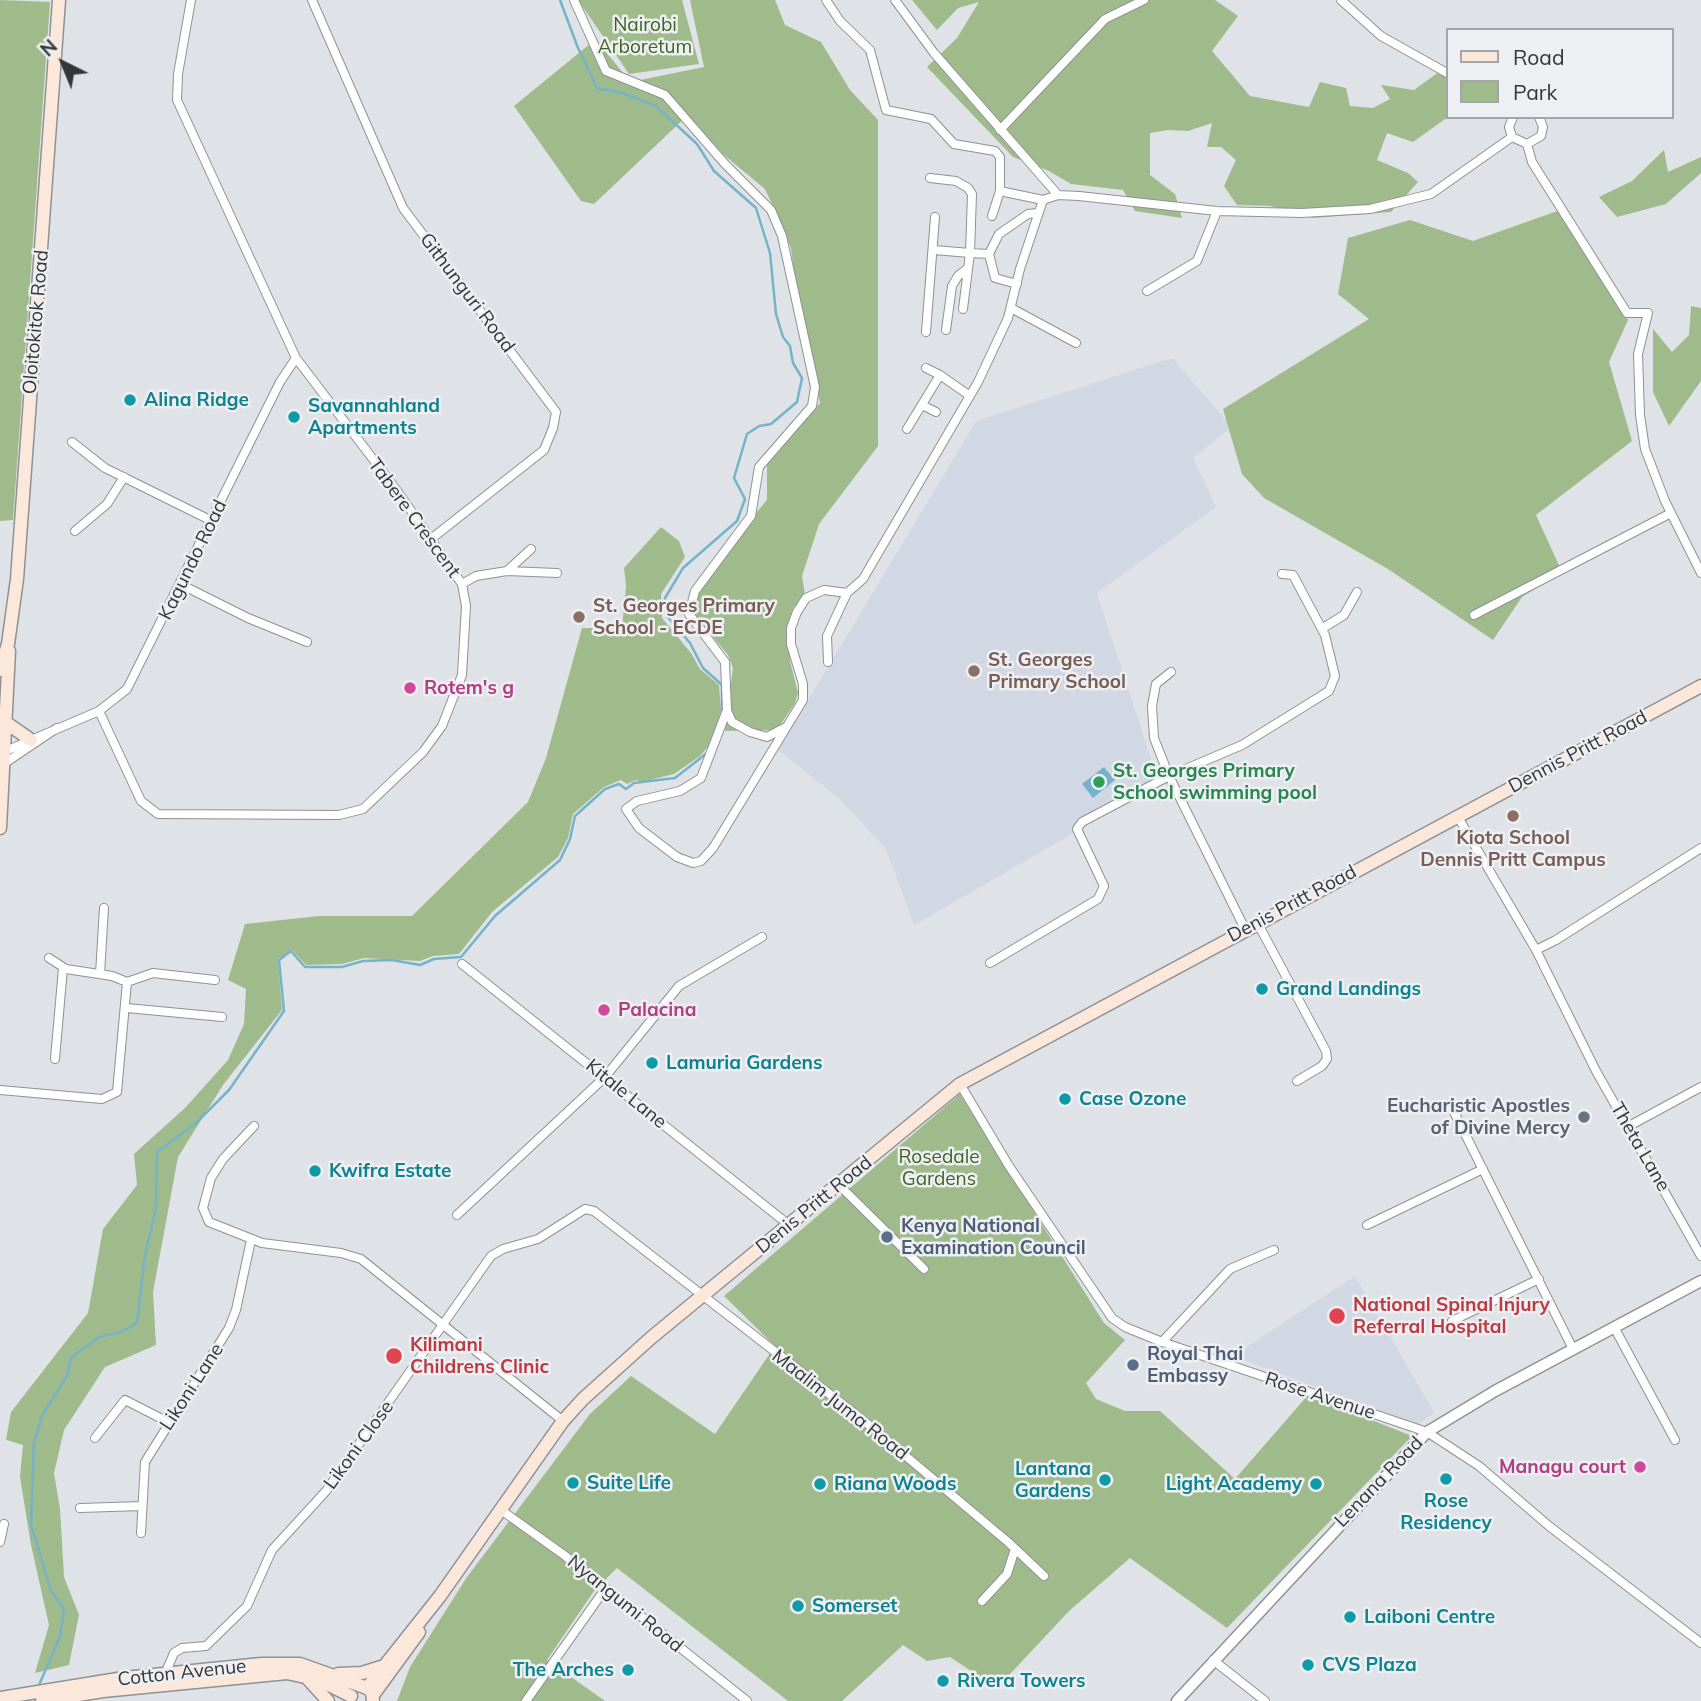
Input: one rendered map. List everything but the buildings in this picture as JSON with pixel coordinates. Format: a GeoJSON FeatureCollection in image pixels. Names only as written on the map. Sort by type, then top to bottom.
{"type":"FeatureCollection","features":[{"type":"Feature","properties":{"kind":"main road","name":"Oloitokitok Road"},"geometry":{"type":"LineString","coordinates":[[0,670],[8,644],[22,521],[59,0]]}},
{"type":"Feature","properties":{"kind":"main road","name":"Oloitokitok Road"},"geometry":{"type":"LineString","coordinates":[[0,828],[2,759],[10,663],[8,644]]}},
{"type":"Feature","properties":{"kind":"main road","name":"Dennis Pritt Road"},"geometry":{"type":"LineString","coordinates":[[1458,817],[1700,687]]}},
{"type":"Feature","properties":{"kind":"main road"},"geometry":{"type":"LineString","coordinates":[[5,722],[31,740]]}},
{"type":"Feature","properties":{"kind":"main road","name":"Denis Pritt Road"},"geometry":{"type":"LineString","coordinates":[[362,1695],[381,1667],[440,1596],[563,1421],[607,1376],[960,1084],[1257,922],[1458,817]]}},
{"type":"Feature","properties":{"kind":"main road","name":"Denis Pritt Road"},"geometry":{"type":"LineString","coordinates":[[362,1695],[436,1609],[440,1596]]}},
{"type":"Feature","properties":{"kind":"main road","name":"Cotton Avenue"},"geometry":{"type":"LineString","coordinates":[[43,1701],[103,1691],[165,1674],[261,1664],[300,1664],[331,1673],[362,1695]]}},
{"type":"Feature","properties":{"kind":"main road"},"geometry":{"type":"LineString","coordinates":[[331,1673],[362,1674],[381,1667]]}},
{"type":"Feature","properties":{"kind":"main road"},"geometry":{"type":"LineString","coordinates":[[304,1675],[328,1701]]}},
{"type":"Feature","properties":{"kind":"main road","name":"Cotton Avenue"},"geometry":{"type":"LineString","coordinates":[[0,1698],[103,1691],[221,1678],[304,1675],[362,1695]]}},
{"type":"Feature","properties":{"kind":"street","name":"Tabere Crescent"},"geometry":{"type":"LineString","coordinates":[[99,711],[141,801],[158,814],[352,813],[363,809],[423,752],[442,726],[462,676],[466,607],[462,584],[296,358],[177,100],[177,74],[191,0]]}},
{"type":"Feature","properties":{"kind":"street","name":"Githunguri Road"},"geometry":{"type":"LineString","coordinates":[[312,0],[403,208],[556,412],[544,450],[431,539]]}},
{"type":"Feature","properties":{"kind":"street"},"geometry":{"type":"LineString","coordinates":[[574,0],[607,71],[665,95],[725,164],[771,210],[782,236],[815,387],[812,406],[759,467],[751,516],[695,591],[689,614],[725,662],[727,710],[732,722],[750,732],[767,737],[787,726]]}},
{"type":"Feature","properties":{"kind":"street"},"geometry":{"type":"LineString","coordinates":[[826,0],[840,21],[870,50],[886,110],[931,120],[954,144],[995,151],[1000,157],[1000,191],[992,216]]}},
{"type":"Feature","properties":{"kind":"street"},"geometry":{"type":"LineString","coordinates":[[895,0],[934,53],[1058,195]]}},
{"type":"Feature","properties":{"kind":"street"},"geometry":{"type":"LineString","coordinates":[[1000,130],[1105,19],[1144,0]]}},
{"type":"Feature","properties":{"kind":"street"},"geometry":{"type":"LineString","coordinates":[[1341,0],[1381,36],[1446,72]]}},
{"type":"Feature","properties":{"kind":"street"},"geometry":{"type":"LineString","coordinates":[[1509,119],[1512,137]]}},
{"type":"Feature","properties":{"kind":"street"},"geometry":{"type":"LineString","coordinates":[[1527,144],[1541,136],[1543,127],[1540,119]]}},
{"type":"Feature","properties":{"kind":"street"},"geometry":{"type":"LineString","coordinates":[[1000,191],[1044,200],[1058,195],[1132,199],[1217,211],[1302,213],[1370,209],[1415,199],[1447,184],[1512,137]]}},
{"type":"Feature","properties":{"kind":"street"},"geometry":{"type":"LineString","coordinates":[[1512,137],[1527,144],[1532,162],[1627,313],[1648,313],[1638,354],[1640,415],[1648,461],[1701,573]]}},
{"type":"Feature","properties":{"kind":"street"},"geometry":{"type":"LineString","coordinates":[[930,178],[956,181],[972,194],[970,253],[963,309]]}},
{"type":"Feature","properties":{"kind":"street"},"geometry":{"type":"LineString","coordinates":[[828,662],[827,636],[847,593],[863,579],[997,347],[1011,308],[1037,213],[1044,200]]}},
{"type":"Feature","properties":{"kind":"street"},"geometry":{"type":"LineString","coordinates":[[1147,291],[1197,261],[1217,211]]}},
{"type":"Feature","properties":{"kind":"street"},"geometry":{"type":"LineString","coordinates":[[1017,284],[995,278],[989,254],[999,234],[1028,214],[1037,213]]}},
{"type":"Feature","properties":{"kind":"street"},"geometry":{"type":"LineString","coordinates":[[926,332],[935,217]]}},
{"type":"Feature","properties":{"kind":"street"},"geometry":{"type":"LineString","coordinates":[[934,250],[989,254]]}},
{"type":"Feature","properties":{"kind":"street"},"geometry":{"type":"LineString","coordinates":[[946,330],[952,286],[958,276],[967,269]]}},
{"type":"Feature","properties":{"kind":"street"},"geometry":{"type":"LineString","coordinates":[[1011,308],[1076,343]]}},
{"type":"Feature","properties":{"kind":"street","name":"Kagundo Road"},"geometry":{"type":"LineString","coordinates":[[2,759],[31,740],[99,711],[127,689],[281,382],[296,358]]}},
{"type":"Feature","properties":{"kind":"street"},"geometry":{"type":"LineString","coordinates":[[926,368],[970,396]]}},
{"type":"Feature","properties":{"kind":"street"},"geometry":{"type":"LineString","coordinates":[[907,429],[940,375]]}},
{"type":"Feature","properties":{"kind":"street"},"geometry":{"type":"LineString","coordinates":[[922,405],[936,412]]}},
{"type":"Feature","properties":{"kind":"street"},"geometry":{"type":"LineString","coordinates":[[72,442],[105,468],[212,521]]}},
{"type":"Feature","properties":{"kind":"street"},"geometry":{"type":"LineString","coordinates":[[75,531],[107,505],[124,477]]}},
{"type":"Feature","properties":{"kind":"street"},"geometry":{"type":"LineString","coordinates":[[1474,615],[1671,513]]}},
{"type":"Feature","properties":{"kind":"street"},"geometry":{"type":"LineString","coordinates":[[507,571],[531,549]]}},
{"type":"Feature","properties":{"kind":"street"},"geometry":{"type":"LineString","coordinates":[[462,584],[476,576],[507,571],[557,573]]}},
{"type":"Feature","properties":{"kind":"street"},"geometry":{"type":"LineString","coordinates":[[990,963],[1098,899],[1104,886],[1077,829],[1082,822],[1169,776],[1242,745],[1329,691],[1335,676],[1331,647],[1293,575],[1282,574]]}},
{"type":"Feature","properties":{"kind":"street"},"geometry":{"type":"LineString","coordinates":[[180,584],[248,618],[307,642]]}},
{"type":"Feature","properties":{"kind":"street"},"geometry":{"type":"LineString","coordinates":[[727,710],[701,778],[680,791],[637,801],[626,809],[639,828],[677,857],[692,863],[701,861],[713,848],[787,726],[804,692],[791,644],[791,628],[797,612],[806,598],[824,590],[847,593]]}},
{"type":"Feature","properties":{"kind":"street"},"geometry":{"type":"LineString","coordinates":[[1323,628],[1344,615],[1357,592]]}},
{"type":"Feature","properties":{"kind":"street"},"geometry":{"type":"LineString","coordinates":[[1171,672],[1156,684],[1152,706],[1154,738],[1169,776],[1245,929]]}},
{"type":"Feature","properties":{"kind":"street","name":"Kagundo Road"},"geometry":{"type":"LineString","coordinates":[[2,759],[57,728]]}},
{"type":"Feature","properties":{"kind":"street"},"geometry":{"type":"LineString","coordinates":[[1458,817],[1536,950],[1701,848]]}},
{"type":"Feature","properties":{"kind":"street"},"geometry":{"type":"LineString","coordinates":[[100,974],[104,908]]}},
{"type":"Feature","properties":{"kind":"street"},"geometry":{"type":"LineString","coordinates":[[1257,922],[1326,1051],[1327,1059],[1322,1066],[1297,1081]]}},
{"type":"Feature","properties":{"kind":"street"},"geometry":{"type":"LineString","coordinates":[[457,1215],[605,1077],[679,985],[762,937]]}},
{"type":"Feature","properties":{"kind":"street","name":"Theta Lane"},"geometry":{"type":"LineString","coordinates":[[1536,950],[1580,1039],[1701,1256]]}},
{"type":"Feature","properties":{"kind":"street"},"geometry":{"type":"LineString","coordinates":[[49,958],[63,968],[127,982],[153,973],[215,980]]}},
{"type":"Feature","properties":{"kind":"street","name":"Kitale Lane"},"geometry":{"type":"LineString","coordinates":[[462,964],[789,1224]]}},
{"type":"Feature","properties":{"kind":"street"},"geometry":{"type":"LineString","coordinates":[[55,1059],[63,968]]}},
{"type":"Feature","properties":{"kind":"street"},"geometry":{"type":"LineString","coordinates":[[0,1090],[103,1099],[113,1096],[120,1076],[127,982]]}},
{"type":"Feature","properties":{"kind":"street"},"geometry":{"type":"LineString","coordinates":[[127,1008],[222,1017]]}},
{"type":"Feature","properties":{"kind":"street","name":"Rose Avenue"},"geometry":{"type":"LineString","coordinates":[[960,1084],[1009,1166],[1112,1318],[1125,1327],[1162,1342],[1427,1432],[1479,1466],[1549,1526],[1701,1643]]}},
{"type":"Feature","properties":{"kind":"street"},"geometry":{"type":"LineString","coordinates":[[1629,1126],[1701,1087]]}},
{"type":"Feature","properties":{"kind":"street"},"geometry":{"type":"LineString","coordinates":[[1454,1112],[1573,1349]]}},
{"type":"Feature","properties":{"kind":"street"},"geometry":{"type":"LineString","coordinates":[[254,1126],[223,1159],[211,1178],[203,1208],[205,1217],[215,1226],[251,1240],[361,1259],[563,1421]]}},
{"type":"Feature","properties":{"kind":"street"},"geometry":{"type":"LineString","coordinates":[[1367,1225],[1483,1169]]}},
{"type":"Feature","properties":{"kind":"street"},"geometry":{"type":"LineString","coordinates":[[838,1184],[924,1269]]}},
{"type":"Feature","properties":{"kind":"street","name":"Maalim Juma Road"},"geometry":{"type":"LineString","coordinates":[[444,1324],[491,1256],[503,1249],[538,1239],[585,1209],[594,1210],[863,1420],[1044,1576]]}},
{"type":"Feature","properties":{"kind":"street","name":"Likoni Lane"},"geometry":{"type":"LineString","coordinates":[[141,1533],[145,1462],[229,1328],[236,1310],[251,1240]]}},
{"type":"Feature","properties":{"kind":"street"},"geometry":{"type":"LineString","coordinates":[[1162,1342],[1230,1269],[1274,1250]]}},
{"type":"Feature","properties":{"kind":"street"},"geometry":{"type":"LineString","coordinates":[[1452,1321],[1539,1279]]}},
{"type":"Feature","properties":{"kind":"street","name":"Lenana Road"},"geometry":{"type":"LineString","coordinates":[[1177,1701],[1427,1432],[1494,1391],[1701,1281]]}},
{"type":"Feature","properties":{"kind":"street","name":"Likoni Close"},"geometry":{"type":"LineString","coordinates":[[165,1674],[174,1653],[182,1648],[206,1646],[247,1606],[272,1550],[327,1491],[444,1324]]}},
{"type":"Feature","properties":{"kind":"street"},"geometry":{"type":"LineString","coordinates":[[1614,1327],[1675,1440]]}},
{"type":"Feature","properties":{"kind":"street"},"geometry":{"type":"LineString","coordinates":[[95,1438],[125,1400],[170,1423]]}},
{"type":"Feature","properties":{"kind":"street"},"geometry":{"type":"LineString","coordinates":[[80,1508],[142,1506]]}},
{"type":"Feature","properties":{"kind":"street","name":"Nyangumi Road"},"geometry":{"type":"LineString","coordinates":[[501,1510],[559,1551],[747,1701]]}},
{"type":"Feature","properties":{"kind":"street"},"geometry":{"type":"LineString","coordinates":[[0,1542],[4,1524]]}},
{"type":"Feature","properties":{"kind":"street"},"geometry":{"type":"LineString","coordinates":[[982,1601],[1007,1574],[1015,1549]]}},
{"type":"Feature","properties":{"kind":"street"},"geometry":{"type":"LineString","coordinates":[[526,1701],[605,1589]]}},
{"type":"Feature","properties":{"kind":"street"},"geometry":{"type":"LineString","coordinates":[[1213,1660],[1265,1701]]}},
{"type":"Feature","properties":{"kind":"shaded area","name":"St. Georges Primary School"},"geometry":{"type":"Polygon","coordinates":[[[1172,358],[1232,427],[1193,458],[1216,507],[1097,593],[1159,784],[914,925],[886,849],[839,798],[778,750],[976,421],[1172,358]]]}},
{"type":"Feature","properties":{"kind":"shaded area","name":"National Spinal Injury Referral Hospital"},"geometry":{"type":"Polygon","coordinates":[[[1355,1276],[1434,1412],[1418,1425],[1233,1356],[1355,1276]]]}},
{"type":"Feature","properties":{"kind":"green space"},"geometry":{"type":"Polygon","coordinates":[[[0,0],[50,2],[13,520],[0,521],[0,0]]]}},
{"type":"Feature","properties":{"kind":"green space","name":"Nairobi Arboretum"},"geometry":{"type":"Polygon","coordinates":[[[578,0],[682,0],[699,64],[629,74],[578,0]]]}},
{"type":"Feature","properties":{"kind":"green space"},"geometry":{"type":"Polygon","coordinates":[[[690,0],[775,0],[785,25],[821,42],[850,90],[878,120],[878,446],[819,524],[802,576],[805,595],[793,608],[789,629],[790,661],[798,693],[795,703],[777,730],[725,731],[733,668],[728,655],[692,612],[693,600],[730,544],[767,500],[767,460],[820,403],[797,298],[791,248],[778,217],[765,189],[724,155],[688,115],[594,204],[581,201],[514,106],[596,39],[630,82],[704,67],[690,0]]]}},
{"type":"Feature","properties":{"kind":"green space"},"geometry":{"type":"Polygon","coordinates":[[[912,0],[1215,0],[1238,16],[1212,51],[1250,96],[1309,107],[1320,82],[1346,88],[1350,106],[1373,108],[1390,99],[1381,85],[1414,90],[1446,67],[1446,118],[1413,142],[1387,133],[1377,160],[1408,173],[1418,182],[1391,212],[1313,218],[1270,206],[1237,205],[1224,186],[1236,160],[1221,147],[1207,147],[1212,123],[1188,131],[1150,133],[1150,175],[1175,194],[1182,218],[1135,211],[1123,190],[1071,184],[1049,171],[1013,157],[927,67],[957,38],[979,2],[958,8],[937,30],[912,0]]]}},
{"type":"Feature","properties":{"kind":"green space"},"geometry":{"type":"Polygon","coordinates":[[[1664,150],[1668,172],[1701,157],[1701,173],[1666,204],[1617,217],[1599,197],[1632,181],[1664,150]]]}},
{"type":"Feature","properties":{"kind":"green space"},"geometry":{"type":"Polygon","coordinates":[[[1560,210],[1628,320],[1609,362],[1632,441],[1536,515],[1562,572],[1522,597],[1493,640],[1388,569],[1264,498],[1242,474],[1223,409],[1369,319],[1338,294],[1348,238],[1410,220],[1473,241],[1560,210]]]}},
{"type":"Feature","properties":{"kind":"green space"},"geometry":{"type":"Polygon","coordinates":[[[1691,306],[1701,308],[1701,381],[1669,426],[1653,392],[1653,329],[1672,352],[1689,335],[1691,306]]]}},
{"type":"Feature","properties":{"kind":"green space"},"geometry":{"type":"Polygon","coordinates":[[[661,527],[679,541],[685,557],[661,594],[662,618],[691,653],[700,669],[719,685],[721,710],[712,742],[700,756],[674,774],[627,784],[621,780],[604,787],[573,814],[568,838],[558,857],[492,912],[459,954],[433,956],[420,961],[364,958],[342,964],[306,965],[292,950],[278,959],[282,1010],[223,1085],[178,1157],[153,1292],[156,1345],[105,1367],[64,1430],[54,1473],[60,1509],[64,1577],[79,1615],[69,1665],[35,1673],[49,1625],[31,1545],[20,1477],[23,1445],[6,1440],[11,1412],[88,1313],[103,1229],[137,1185],[134,1154],[185,1108],[228,1060],[244,1024],[246,989],[228,980],[245,924],[319,916],[412,916],[528,802],[546,758],[582,628],[622,628],[626,586],[624,568],[661,527]]]}},
{"type":"Feature","properties":{"kind":"green space","name":"Rosedale Gardens"},"geometry":{"type":"Polygon","coordinates":[[[960,1094],[1104,1323],[1125,1340],[1086,1383],[1096,1399],[1125,1411],[1160,1411],[1235,1479],[1308,1395],[1412,1436],[1227,1628],[1130,1558],[1069,1611],[997,1688],[950,1657],[927,1661],[903,1645],[842,1701],[788,1701],[617,1568],[594,1591],[547,1660],[605,1701],[397,1701],[410,1667],[467,1577],[590,1414],[631,1376],[715,1434],[775,1346],[724,1296],[960,1094]]]}},
{"type":"Feature","properties":{"kind":"water","name":"St. Georges Primary School swimming pool"},"geometry":{"type":"Polygon","coordinates":[[[1104,767],[1115,780],[1093,798],[1082,784],[1104,767]]]}},
{"type":"Feature","properties":{"kind":"waterway"},"geometry":{"type":"LineString","coordinates":[[560,0],[597,88],[622,93],[656,106],[697,144],[714,171],[756,208],[770,253],[776,314],[783,337],[790,346],[793,363],[802,378],[797,402],[771,424],[759,426],[747,434],[734,478],[745,499],[737,521],[683,568],[665,598],[667,616],[690,643],[703,668],[722,685],[722,713]]}},
{"type":"Feature","properties":{"kind":"waterway"},"geometry":{"type":"LineString","coordinates":[[39,1685],[60,1637],[64,1609],[51,1591],[31,1525],[34,1443],[42,1416],[67,1376],[71,1358],[99,1337],[121,1332],[137,1323],[145,1255],[156,1208],[157,1152],[195,1124],[229,1090],[284,1011],[279,960],[291,951],[305,967],[342,967],[363,961],[392,960],[420,965],[434,959],[461,957],[495,916],[560,860],[570,839],[575,816],[605,789],[619,784],[626,789],[634,783],[675,778],[707,753]]}},
{"type":"Feature","properties":{"kind":"place","name":"Alina Ridge"},"geometry":{"type":"Point","coordinates":[130,400]}},
{"type":"Feature","properties":{"kind":"place","name":"Savannahland Apartments"},"geometry":{"type":"Point","coordinates":[294,417]}},
{"type":"Feature","properties":{"kind":"place","name":"St. Georges Primary School - ECDE"},"geometry":{"type":"Point","coordinates":[579,617]}},
{"type":"Feature","properties":{"kind":"place","name":"St. Georges Primary School"},"geometry":{"type":"Point","coordinates":[974,671]}},
{"type":"Feature","properties":{"kind":"place","name":"Rotem's g"},"geometry":{"type":"Point","coordinates":[410,688]}},
{"type":"Feature","properties":{"kind":"place","name":"St. Georges Primary School swimming pool"},"geometry":{"type":"Point","coordinates":[1099,782]}},
{"type":"Feature","properties":{"kind":"place","name":"Kiota School Dennis Pritt Campus"},"geometry":{"type":"Point","coordinates":[1513,816]}},
{"type":"Feature","properties":{"kind":"place","name":"Grand Landings"},"geometry":{"type":"Point","coordinates":[1262,989]}},
{"type":"Feature","properties":{"kind":"place","name":"Palacina"},"geometry":{"type":"Point","coordinates":[604,1010]}},
{"type":"Feature","properties":{"kind":"place","name":"Lamuria Gardens"},"geometry":{"type":"Point","coordinates":[652,1063]}},
{"type":"Feature","properties":{"kind":"place","name":"Case Ozone"},"geometry":{"type":"Point","coordinates":[1065,1099]}},
{"type":"Feature","properties":{"kind":"place","name":"Eucharistic Apostles of Divine Mercy"},"geometry":{"type":"Point","coordinates":[1584,1117]}},
{"type":"Feature","properties":{"kind":"place","name":"Kwifra Estate"},"geometry":{"type":"Point","coordinates":[315,1171]}},
{"type":"Feature","properties":{"kind":"place","name":"Kenya National Examination Council"},"geometry":{"type":"Point","coordinates":[887,1237]}},
{"type":"Feature","properties":{"kind":"place","name":"National Spinal Injury Referral Hospital"},"geometry":{"type":"Point","coordinates":[1337,1316]}},
{"type":"Feature","properties":{"kind":"place","name":"Kilimani Childrens Clinic"},"geometry":{"type":"Point","coordinates":[394,1356]}},
{"type":"Feature","properties":{"kind":"place","name":"Royal Thai Embassy"},"geometry":{"type":"Point","coordinates":[1133,1365]}},
{"type":"Feature","properties":{"kind":"place","name":"Managu court"},"geometry":{"type":"Point","coordinates":[1640,1467]}},
{"type":"Feature","properties":{"kind":"place","name":"Rose Residency"},"geometry":{"type":"Point","coordinates":[1446,1479]}},
{"type":"Feature","properties":{"kind":"place","name":"Lantana Gardens"},"geometry":{"type":"Point","coordinates":[1105,1480]}},
{"type":"Feature","properties":{"kind":"place","name":"Suite Life"},"geometry":{"type":"Point","coordinates":[573,1483]}},
{"type":"Feature","properties":{"kind":"place","name":"Riana Woods"},"geometry":{"type":"Point","coordinates":[820,1484]}},
{"type":"Feature","properties":{"kind":"place","name":"Light Academy"},"geometry":{"type":"Point","coordinates":[1316,1484]}},
{"type":"Feature","properties":{"kind":"place","name":"Somerset"},"geometry":{"type":"Point","coordinates":[798,1606]}},
{"type":"Feature","properties":{"kind":"place","name":"Laiboni Centre"},"geometry":{"type":"Point","coordinates":[1350,1617]}},
{"type":"Feature","properties":{"kind":"place","name":"CVS Plaza"},"geometry":{"type":"Point","coordinates":[1308,1665]}},
{"type":"Feature","properties":{"kind":"place","name":"The Arches"},"geometry":{"type":"Point","coordinates":[628,1670]}},
{"type":"Feature","properties":{"kind":"place","name":"Rivera Towers"},"geometry":{"type":"Point","coordinates":[943,1681]}}]}
